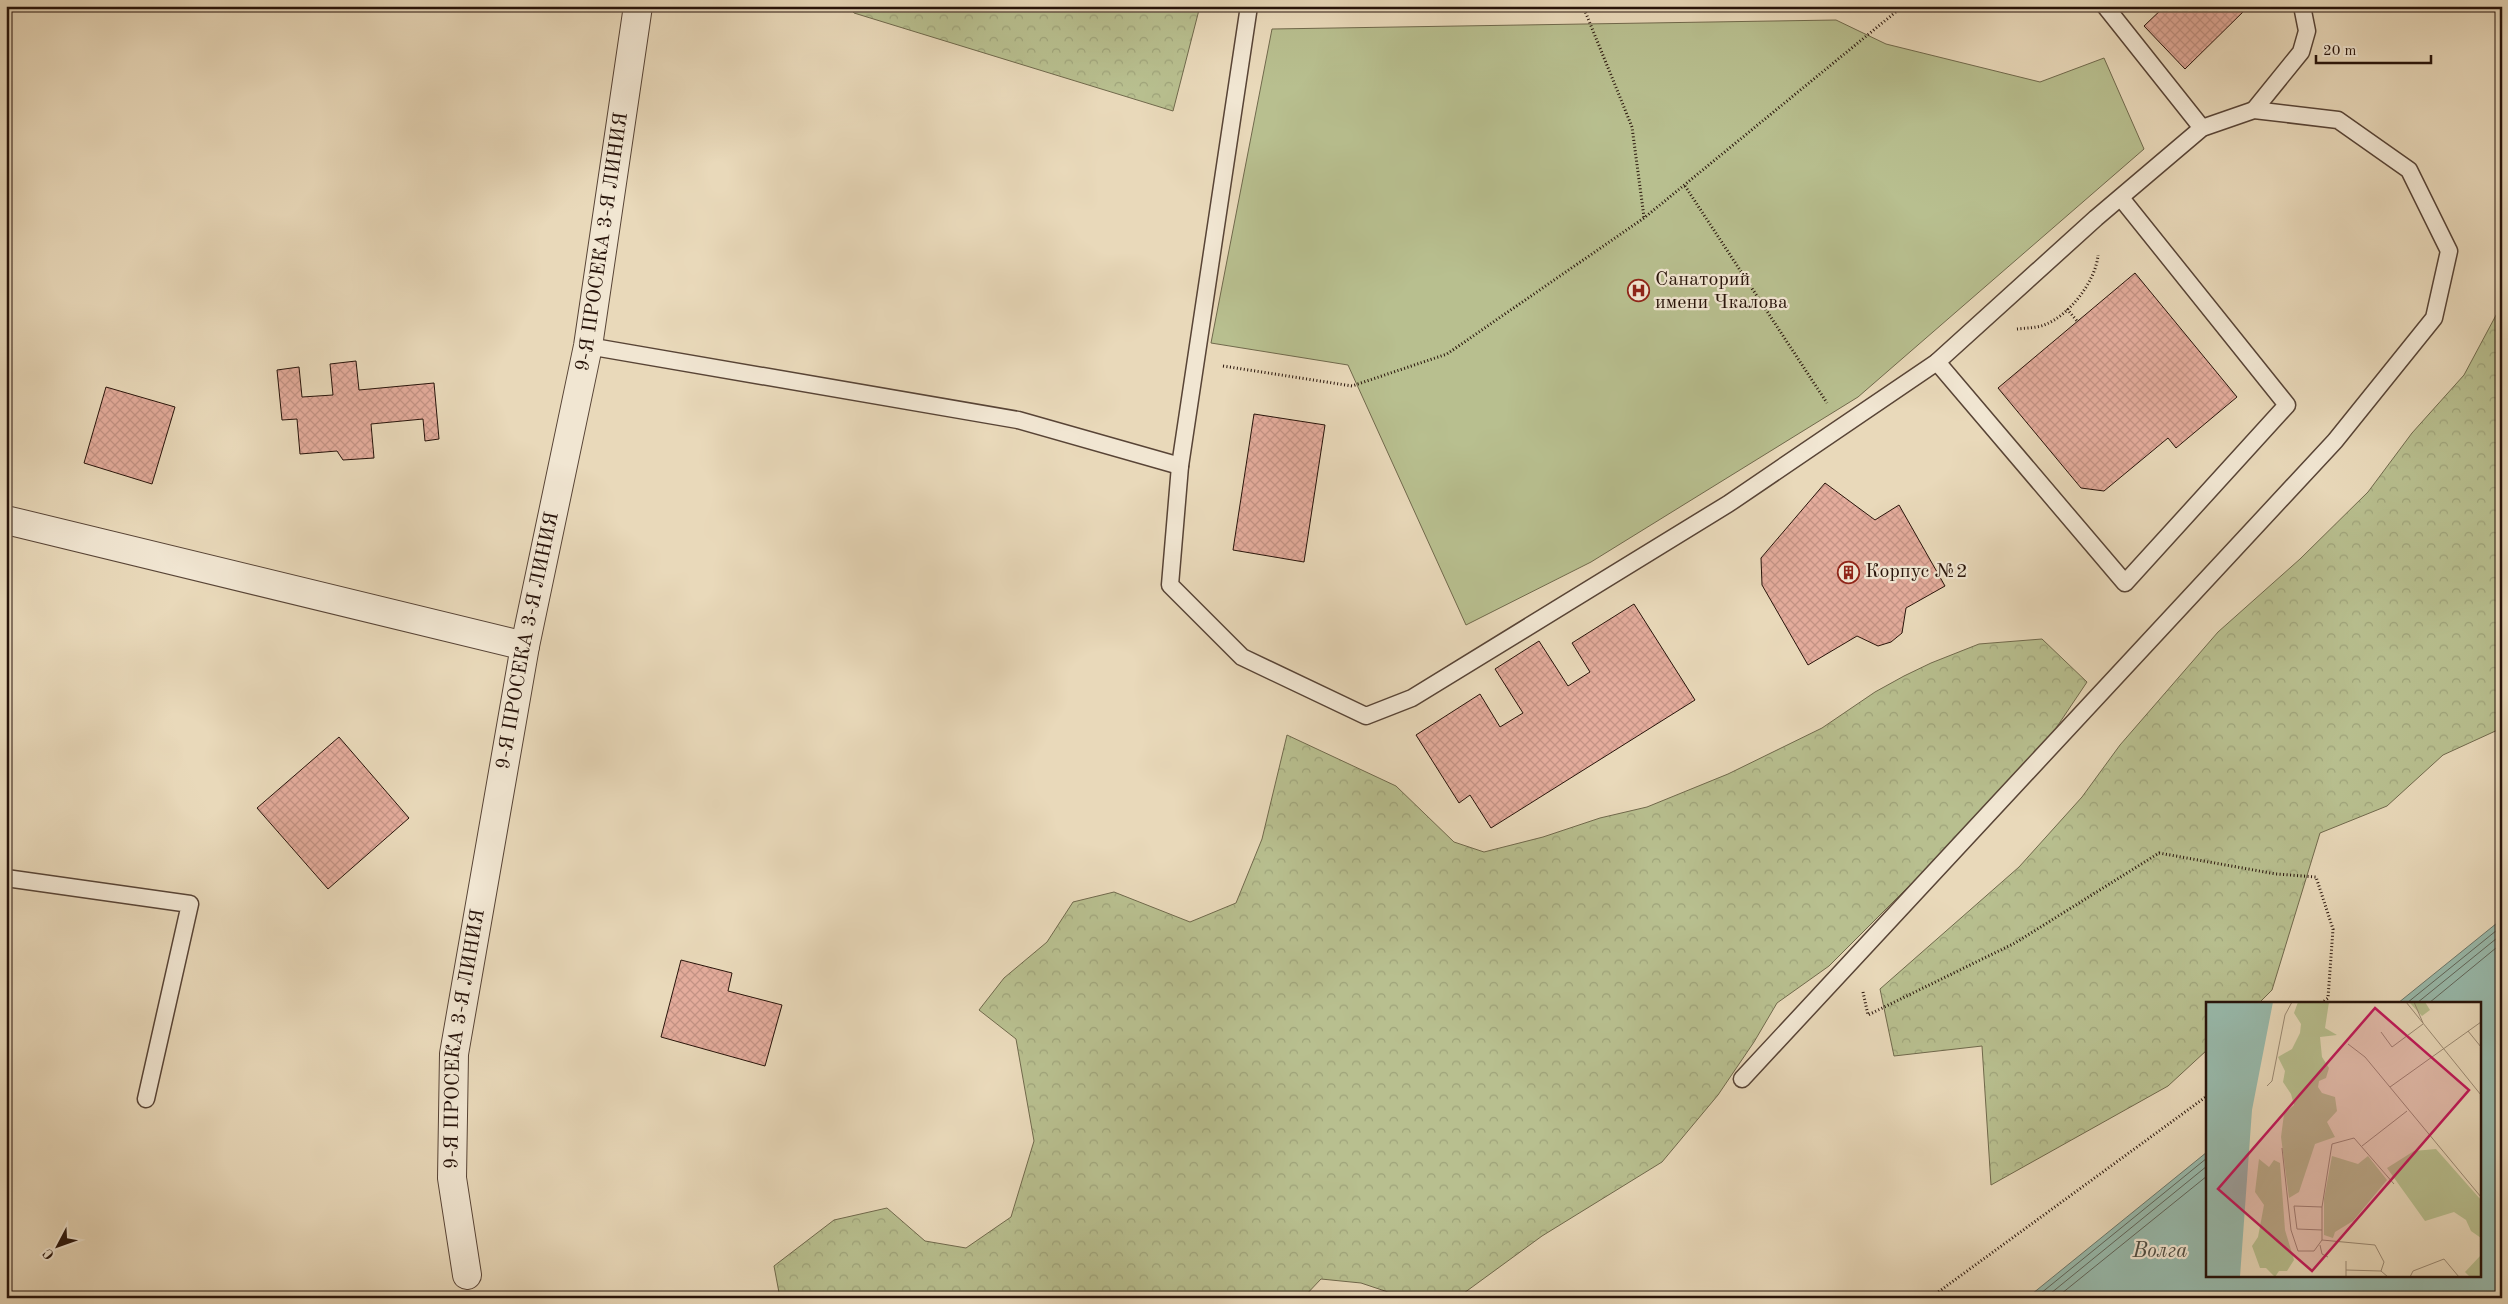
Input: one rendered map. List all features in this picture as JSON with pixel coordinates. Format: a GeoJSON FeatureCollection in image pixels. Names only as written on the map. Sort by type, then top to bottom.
{"type":"FeatureCollection","features":[{"type":"Feature","properties":{"kind":"street","name":"9-Я ПРОСЕКА 3-Я ЛИНИЯ"},"geometry":{"type":"LineString","coordinates":[[467,1275],[452,1178],[454,1054],[525,646],[588,346],[638,6]]}},
{"type":"Feature","properties":{"kind":"street"},"geometry":{"type":"LineString","coordinates":[[6,520],[525,646]]}},
{"type":"Feature","properties":{"kind":"lane"},"geometry":{"type":"LineString","coordinates":[[1248,6],[1180,466],[1170,585],[1242,657],[1366,716],[1412,698],[1728,504],[1936,362],[2096,218],[2202,128],[2254,110],[2338,120],[2409,170],[2449,252],[2434,318],[2335,441],[1855,960],[1742,1079]]}},
{"type":"Feature","properties":{"kind":"lane"},"geometry":{"type":"LineString","coordinates":[[2105,6],[2202,128]]}},
{"type":"Feature","properties":{"kind":"lane"},"geometry":{"type":"LineString","coordinates":[[2254,110],[2300,52],[2307,31],[2302,6]]}},
{"type":"Feature","properties":{"kind":"lane"},"geometry":{"type":"LineString","coordinates":[[1936,362],[2125,583],[2287,405],[2121,198]]}},
{"type":"Feature","properties":{"kind":"lane"},"geometry":{"type":"LineString","coordinates":[[588,346],[1018,420],[1180,466]]}},
{"type":"Feature","properties":{"kind":"lane"},"geometry":{"type":"LineString","coordinates":[[6,878],[190,904],[146,1099]]}},
{"type":"Feature","properties":{"kind":"path"},"geometry":{"type":"LineString","coordinates":[[1583,6],[1632,127],[1644,218]]}},
{"type":"Feature","properties":{"kind":"path"},"geometry":{"type":"LineString","coordinates":[[1196,361],[1352,386],[1447,354],[1644,218],[1903,6]]}},
{"type":"Feature","properties":{"kind":"path"},"geometry":{"type":"LineString","coordinates":[[1685,186],[1843,426]]}},
{"type":"Feature","properties":{"kind":"path"},"geometry":{"type":"LineString","coordinates":[[1977,326],[2014,330],[2045,324],[2067,309],[2089,286],[2098,258],[2096,218]]}},
{"type":"Feature","properties":{"kind":"path"},"geometry":{"type":"LineString","coordinates":[[2067,309],[2077,322]]}},
{"type":"Feature","properties":{"kind":"path"},"geometry":{"type":"LineString","coordinates":[[1855,960],[1868,1015],[2015,943],[2159,853],[2276,874],[2316,877],[2332,929],[2328,998],[2323,1002]]}},
{"type":"Feature","properties":{"kind":"path"},"geometry":{"type":"LineString","coordinates":[[1930,1298],[2206,1097]]}},
{"type":"Feature","properties":{"kind":"green space"},"geometry":{"type":"Polygon","coordinates":[[[848,6],[1200,6],[1173,111],[854,13],[848,6]]]}},
{"type":"Feature","properties":{"kind":"green space"},"geometry":{"type":"Polygon","coordinates":[[[1836,20],[1886,44],[2040,82],[2104,58],[2144,149],[1858,397],[1591,562],[1466,625],[1348,365],[1211,343],[1272,29],[1836,20]]]}},
{"type":"Feature","properties":{"kind":"green space"},"geometry":{"type":"Polygon","coordinates":[[[2502,304],[2502,728],[2443,755],[2387,806],[2320,833],[2272,990],[2260,1002],[2206,1002],[2206,1051],[2168,1086],[1991,1185],[1982,1046],[1894,1056],[1880,989],[2019,867],[2082,797],[2120,745],[2218,632],[2300,559],[2368,492],[2412,433],[2464,375],[2502,304]]]}},
{"type":"Feature","properties":{"kind":"green space"},"geometry":{"type":"Polygon","coordinates":[[[2042,639],[2087,682],[2050,737],[2001,794],[1829,966],[1777,1003],[1754,1042],[1718,1095],[1662,1162],[1542,1236],[1464,1293],[1388,1292],[1361,1283],[1321,1279],[1303,1298],[780,1298],[774,1266],[834,1220],[887,1208],[925,1241],[966,1248],[1011,1217],[1034,1141],[1016,1039],[979,1010],[1004,978],[1047,942],[1073,902],[1114,892],[1190,922],[1236,903],[1262,839],[1287,735],[1396,786],[1454,842],[1484,852],[1543,837],[1600,818],[1647,807],[1728,774],[1822,728],[1875,692],[1904,676],[1979,644],[2042,639]]]}},
{"type":"Feature","properties":{"kind":"water","name":"Волга"},"geometry":{"type":"Polygon","coordinates":[[[2502,919],[2502,1298],[2027,1298],[2206,1153],[2206,1276],[2480,1276],[2480,1002],[2399,1002],[2502,919]]]}},
{"type":"Feature","properties":{"kind":"building"},"geometry":{"type":"Polygon","coordinates":[[[2165,6],[2249,6],[2185,69],[2144,26],[2165,6]]]}},
{"type":"Feature","properties":{"kind":"building"},"geometry":{"type":"Polygon","coordinates":[[[2135,273],[2237,397],[2176,448],[2168,438],[2104,491],[2081,488],[1998,388],[2135,273]]]}},
{"type":"Feature","properties":{"kind":"building"},"geometry":{"type":"Polygon","coordinates":[[[356,361],[359,390],[434,383],[439,439],[425,441],[423,419],[371,424],[374,458],[343,460],[337,451],[300,454],[297,419],[282,420],[277,370],[299,367],[302,397],[333,395],[330,364],[356,361]]]}},
{"type":"Feature","properties":{"kind":"building"},"geometry":{"type":"Polygon","coordinates":[[[106,387],[175,407],[152,484],[84,463],[106,387]]]}},
{"type":"Feature","properties":{"kind":"building"},"geometry":{"type":"Polygon","coordinates":[[[1254,414],[1325,425],[1304,562],[1233,550],[1254,414]]]}},
{"type":"Feature","properties":{"kind":"building","name":"Корпус №2"},"geometry":{"type":"Polygon","coordinates":[[[1825,483],[1875,520],[1899,505],[1945,586],[1906,608],[1902,633],[1891,642],[1878,646],[1857,636],[1808,665],[1762,585],[1761,558],[1825,483]]]}},
{"type":"Feature","properties":{"kind":"building"},"geometry":{"type":"Polygon","coordinates":[[[1634,604],[1695,700],[1491,828],[1470,795],[1459,803],[1416,735],[1480,694],[1500,727],[1523,713],[1495,669],[1539,641],[1568,686],[1590,672],[1572,643],[1634,604]]]}},
{"type":"Feature","properties":{"kind":"building"},"geometry":{"type":"Polygon","coordinates":[[[339,737],[409,818],[328,889],[257,808],[339,737]]]}},
{"type":"Feature","properties":{"kind":"building"},"geometry":{"type":"Polygon","coordinates":[[[681,960],[732,973],[728,991],[782,1005],[765,1066],[661,1037],[681,960]]]}},
{"type":"Feature","properties":{"kind":"place","name":"Санаторий имени Чкалова"},"geometry":{"type":"Point","coordinates":[1639,291]}},
{"type":"Feature","properties":{"kind":"place","name":"Корпус №2"},"geometry":{"type":"Point","coordinates":[1849,572]}}]}
